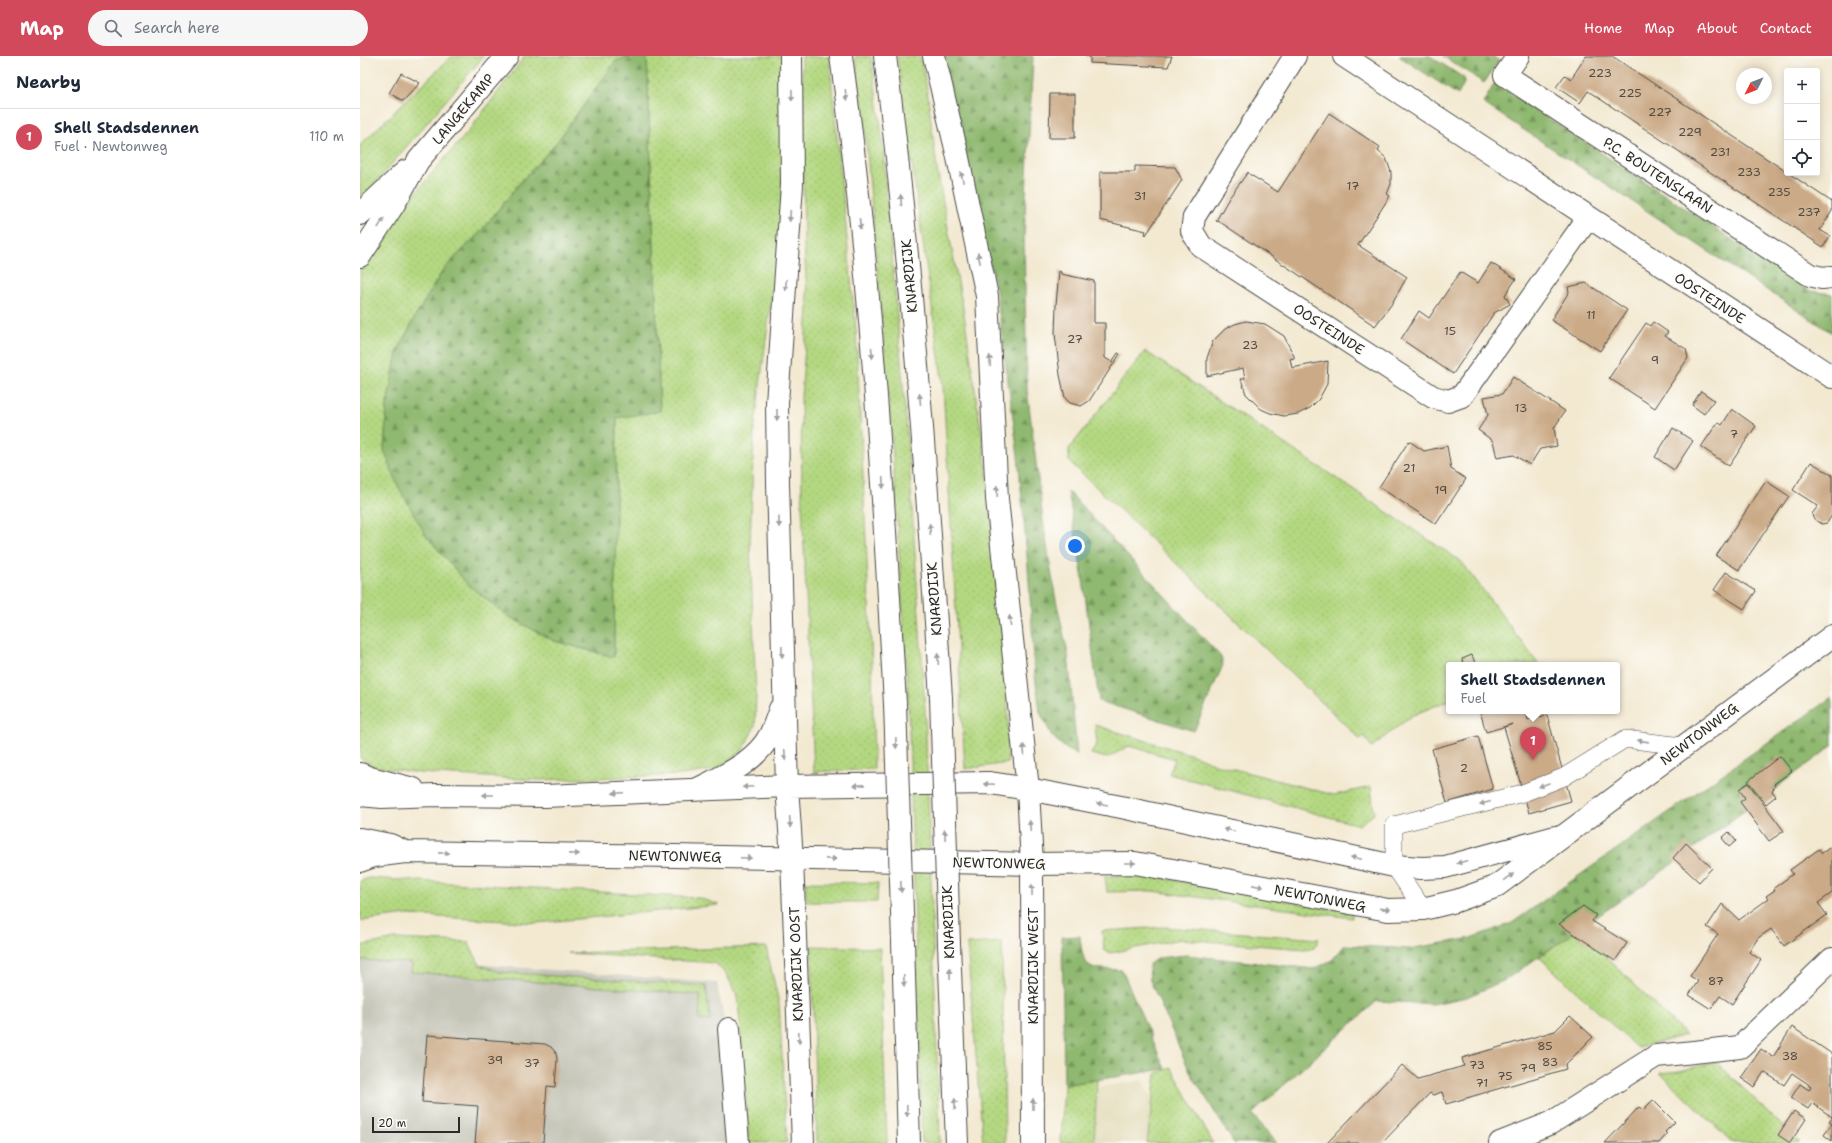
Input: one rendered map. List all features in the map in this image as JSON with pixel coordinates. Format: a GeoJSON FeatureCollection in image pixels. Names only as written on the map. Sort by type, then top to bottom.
{"type":"FeatureCollection","features":[{"type":"Feature","properties":{"kind":"main road","name":"LANGEKAMP"},"geometry":{"type":"LineString","coordinates":[[360,214],[393,181],[418,161],[507,56]]}},
{"type":"Feature","properties":{"kind":"main road","name":"KNARDIJK OOST"},"geometry":{"type":"LineString","coordinates":[[791,56],[792,185],[778,403],[778,483],[783,702],[792,859],[803,1143]]}},
{"type":"Feature","properties":{"kind":"main road"},"geometry":{"type":"LineString","coordinates":[[841,56],[852,133],[881,444],[895,704],[909,1143]]}},
{"type":"Feature","properties":{"kind":"main road","name":"KNARDIJK"},"geometry":{"type":"LineString","coordinates":[[885,56],[896,141],[924,441],[940,698],[957,1143]]}},
{"type":"Feature","properties":{"kind":"main road","name":"KNARDIJK WEST"},"geometry":{"type":"LineString","coordinates":[[934,56],[957,153],[987,296],[997,499],[1028,789],[1032,864],[1033,1143]]}},
{"type":"Feature","properties":{"kind":"main road","name":"OOSTEINDE"},"geometry":{"type":"LineString","coordinates":[[1295,56],[1194,217],[1192,231],[1201,246],[1433,397],[1448,401],[1462,396],[1588,218]]}},
{"type":"Feature","properties":{"kind":"main road","name":"OOSTEINDE"},"geometry":{"type":"LineString","coordinates":[[1344,56],[1832,378]]}},
{"type":"Feature","properties":{"kind":"main road","name":"P.C. BOUTENSLAAN"},"geometry":{"type":"LineString","coordinates":[[1518,56],[1505,75],[1810,274],[1822,278],[1832,277]]}},
{"type":"Feature","properties":{"kind":"main road","name":"LANGEKAMP"},"geometry":{"type":"LineString","coordinates":[[360,256],[394,204],[418,161]]}},
{"type":"Feature","properties":{"kind":"main road","name":"NEWTONWEG"},"geometry":{"type":"LineString","coordinates":[[360,861],[374,856],[405,852],[1032,864],[1135,863],[1388,910],[1423,909],[1456,901],[1495,887],[1568,834],[1682,746],[1832,636]]}},
{"type":"Feature","properties":{"kind":"main road"},"geometry":{"type":"LineString","coordinates":[[698,789],[745,762],[760,748],[770,736],[783,702]]}},
{"type":"Feature","properties":{"kind":"main road","name":"NEWTONWEG"},"geometry":{"type":"LineString","coordinates":[[360,774],[435,795]]}},
{"type":"Feature","properties":{"kind":"main road","name":"NEWTONWEG"},"geometry":{"type":"LineString","coordinates":[[360,795],[382,798],[435,795],[545,796],[787,786],[990,784],[1028,789],[1394,866],[1421,868],[1445,867],[1568,834]]}},
{"type":"Feature","properties":{"kind":"main road","name":"NEWTONWEG"},"geometry":{"type":"LineString","coordinates":[[360,839],[390,845],[405,852]]}},
{"type":"Feature","properties":{"kind":"main road"},"geometry":{"type":"LineString","coordinates":[[1500,1143],[1551,1123],[1656,1056],[1740,1047],[1832,959]]}},
{"type":"Feature","properties":{"kind":"main road"},"geometry":{"type":"LineString","coordinates":[[729,1029],[738,1143]]}},
{"type":"Feature","properties":{"kind":"lane"},"geometry":{"type":"LineString","coordinates":[[1423,909],[1394,866],[1394,825],[1523,793],[1564,777],[1625,739],[1682,746]]}},
{"type":"Feature","properties":{"kind":"shaded area"},"geometry":{"type":"Polygon","coordinates":[[[360,955],[717,983],[747,1143],[360,1143],[360,955]]]}},
{"type":"Feature","properties":{"kind":"shaded area"},"geometry":{"type":"Polygon","coordinates":[[[1142,1080],[1175,1143],[1061,1143],[1062,1094],[1142,1080]]]}},
{"type":"Feature","properties":{"kind":"green space"},"geometry":{"type":"Polygon","coordinates":[[[452,56],[484,56],[360,201],[360,145],[452,56]]]}},
{"type":"Feature","properties":{"kind":"green space"},"geometry":{"type":"Polygon","coordinates":[[[525,56],[631,56],[616,61],[553,147],[519,184],[482,230],[443,270],[414,319],[397,353],[387,405],[384,449],[508,616],[554,641],[614,657],[617,417],[660,411],[647,56],[784,56],[782,217],[754,431],[750,544],[756,696],[755,726],[742,751],[715,770],[681,775],[539,780],[420,773],[373,767],[360,758],[360,267],[413,195],[468,132],[525,56]]]}},
{"type":"Feature","properties":{"kind":"green space"},"geometry":{"type":"Polygon","coordinates":[[[631,56],[647,56],[660,411],[617,418],[614,657],[554,641],[508,616],[468,585],[425,534],[398,486],[384,450],[387,405],[397,353],[414,319],[443,270],[482,230],[519,184],[553,147],[616,61],[631,56]]]}},
{"type":"Feature","properties":{"kind":"green space"},"geometry":{"type":"Polygon","coordinates":[[[802,56],[829,56],[856,330],[872,666],[874,769],[814,772],[802,503],[801,397],[808,310],[804,244],[802,56]]]}},
{"type":"Feature","properties":{"kind":"green space"},"geometry":{"type":"Polygon","coordinates":[[[855,56],[871,56],[881,127],[908,445],[925,709],[940,1143],[922,1143],[908,696],[892,440],[865,129],[855,56]]]}},
{"type":"Feature","properties":{"kind":"green space"},"geometry":{"type":"Polygon","coordinates":[[[897,56],[920,56],[927,89],[937,169],[964,314],[988,478],[1008,697],[1008,763],[965,769],[943,386],[897,56]]]}},
{"type":"Feature","properties":{"kind":"green space"},"geometry":{"type":"Polygon","coordinates":[[[943,56],[1033,56],[1024,237],[1027,389],[1043,520],[1055,595],[1068,654],[1077,755],[1065,748],[1052,736],[1040,712],[1035,675],[1028,567],[1018,456],[996,290],[943,56]]]}},
{"type":"Feature","properties":{"kind":"green space"},"geometry":{"type":"Polygon","coordinates":[[[1399,56],[1430,56],[1464,78],[1464,83],[1458,95],[1399,56]]]}},
{"type":"Feature","properties":{"kind":"green space"},"geometry":{"type":"Polygon","coordinates":[[[1443,56],[1492,56],[1499,61],[1484,83],[1443,56]]]}},
{"type":"Feature","properties":{"kind":"green space"},"geometry":{"type":"Polygon","coordinates":[[[1495,83],[1810,291],[1832,294],[1832,333],[1483,103],[1495,83]]]}},
{"type":"Feature","properties":{"kind":"green space"},"geometry":{"type":"Polygon","coordinates":[[[1145,351],[1462,562],[1537,662],[1446,662],[1446,701],[1411,716],[1372,747],[1364,736],[1360,739],[1069,461],[1069,449],[1145,351]]]}},
{"type":"Feature","properties":{"kind":"green space"},"geometry":{"type":"Polygon","coordinates":[[[1068,491],[1221,657],[1223,665],[1194,731],[1099,701],[1083,580],[1068,491]]]}},
{"type":"Feature","properties":{"kind":"green space"},"geometry":{"type":"Polygon","coordinates":[[[1832,697],[1832,746],[1815,759],[1656,876],[1505,980],[1467,997],[1433,1004],[1377,1001],[1252,1114],[1277,1143],[1234,1143],[1190,1072],[1150,980],[1149,964],[1158,958],[1186,955],[1314,969],[1332,960],[1345,945],[1409,949],[1471,938],[1512,923],[1832,697]]]}},
{"type":"Feature","properties":{"kind":"green space"},"geometry":{"type":"Polygon","coordinates":[[[1095,725],[1199,757],[1215,764],[1334,795],[1371,787],[1374,814],[1359,825],[1169,774],[1175,759],[1129,746],[1107,758],[1091,754],[1097,744],[1095,725]]]}},
{"type":"Feature","properties":{"kind":"green space"},"geometry":{"type":"Polygon","coordinates":[[[1105,876],[1151,876],[1352,913],[1352,918],[1152,891],[1107,892],[1105,876]]]}},
{"type":"Feature","properties":{"kind":"green space"},"geometry":{"type":"Polygon","coordinates":[[[369,878],[699,898],[719,905],[537,923],[407,915],[360,921],[360,881],[369,878]]]}},
{"type":"Feature","properties":{"kind":"green space"},"geometry":{"type":"Polygon","coordinates":[[[805,882],[878,883],[877,902],[807,902],[805,882]]]}},
{"type":"Feature","properties":{"kind":"green space"},"geometry":{"type":"Polygon","coordinates":[[[1164,927],[1319,939],[1314,948],[1304,949],[1181,939],[1110,953],[1104,950],[1102,931],[1164,927]]]}},
{"type":"Feature","properties":{"kind":"green space"},"geometry":{"type":"Polygon","coordinates":[[[1578,929],[1686,1035],[1637,1048],[1539,957],[1578,929]]]}},
{"type":"Feature","properties":{"kind":"green space"},"geometry":{"type":"Polygon","coordinates":[[[1080,936],[1083,956],[1090,966],[1102,969],[1122,970],[1165,1069],[1064,1085],[1062,937],[1080,936]]]}},
{"type":"Feature","properties":{"kind":"green space"},"geometry":{"type":"Polygon","coordinates":[[[395,939],[468,942],[480,965],[500,972],[706,986],[710,1021],[699,1020],[700,995],[411,972],[412,963],[360,960],[360,946],[395,939]]]}},
{"type":"Feature","properties":{"kind":"green space"},"geometry":{"type":"Polygon","coordinates":[[[1002,942],[1005,1143],[983,1143],[967,944],[1002,942]]]}},
{"type":"Feature","properties":{"kind":"green space"},"geometry":{"type":"Polygon","coordinates":[[[811,946],[880,948],[887,1143],[817,1143],[811,946]]]}},
{"type":"Feature","properties":{"kind":"green space"},"geometry":{"type":"Polygon","coordinates":[[[766,947],[779,1003],[787,1143],[749,1143],[738,999],[727,975],[715,963],[567,953],[766,947]]]}},
{"type":"Feature","properties":{"kind":"green space"},"geometry":{"type":"Polygon","coordinates":[[[1716,1062],[1800,1143],[1733,1143],[1660,1073],[1679,1071],[1716,1062]]]}},
{"type":"Feature","properties":{"kind":"green space"},"geometry":{"type":"Polygon","coordinates":[[[1171,1067],[1213,1143],[1147,1143],[1156,1074],[1171,1067]]]}},
{"type":"Feature","properties":{"kind":"green space"},"geometry":{"type":"Polygon","coordinates":[[[1097,1079],[1094,1143],[1061,1143],[1064,1085],[1097,1079]]]}},
{"type":"Feature","properties":{"kind":"building"},"geometry":{"type":"Polygon","coordinates":[[[1085,56],[1172,56],[1168,67],[1090,63],[1090,57],[1085,56]]]}},
{"type":"Feature","properties":{"kind":"building"},"geometry":{"type":"Polygon","coordinates":[[[1586,56],[1612,56],[1784,170],[1784,176],[1793,176],[1832,202],[1832,211],[1820,230],[1830,236],[1823,247],[1588,91],[1580,103],[1556,87],[1565,75],[1571,79],[1586,56]]]}},
{"type":"Feature","properties":{"kind":"building"},"geometry":{"type":"Polygon","coordinates":[[[401,73],[420,83],[403,101],[389,93],[401,73]]]}},
{"type":"Feature","properties":{"kind":"building"},"geometry":{"type":"Polygon","coordinates":[[[1050,94],[1075,94],[1075,138],[1049,138],[1050,94]]]}},
{"type":"Feature","properties":{"kind":"building"},"geometry":{"type":"Polygon","coordinates":[[[1329,113],[1380,147],[1378,151],[1386,158],[1391,172],[1391,184],[1387,194],[1390,196],[1358,245],[1407,277],[1391,305],[1375,326],[1220,222],[1216,221],[1229,198],[1248,172],[1278,192],[1329,113]]]}},
{"type":"Feature","properties":{"kind":"building"},"geometry":{"type":"Polygon","coordinates":[[[1135,166],[1175,167],[1182,180],[1146,235],[1146,231],[1100,220],[1100,172],[1135,172],[1135,166]]]}},
{"type":"Feature","properties":{"kind":"building"},"geometry":{"type":"Polygon","coordinates":[[[1491,263],[1516,279],[1505,295],[1510,304],[1494,313],[1453,374],[1401,339],[1419,311],[1429,318],[1460,272],[1478,283],[1491,263]]]}},
{"type":"Feature","properties":{"kind":"building"},"geometry":{"type":"Polygon","coordinates":[[[1059,271],[1061,274],[1094,281],[1094,323],[1105,323],[1105,358],[1112,362],[1118,353],[1120,354],[1089,401],[1081,406],[1070,403],[1065,398],[1060,375],[1055,334],[1059,271]]]}},
{"type":"Feature","properties":{"kind":"building"},"geometry":{"type":"Polygon","coordinates":[[[1586,283],[1627,310],[1600,351],[1551,320],[1569,292],[1568,287],[1586,283]]]}},
{"type":"Feature","properties":{"kind":"building"},"geometry":{"type":"Polygon","coordinates":[[[1246,321],[1265,324],[1284,336],[1294,356],[1294,358],[1290,359],[1292,368],[1328,361],[1327,384],[1319,399],[1310,408],[1298,414],[1284,416],[1270,413],[1261,409],[1246,394],[1241,379],[1245,378],[1243,368],[1207,376],[1207,358],[1213,341],[1225,329],[1246,321]]]}},
{"type":"Feature","properties":{"kind":"building"},"geometry":{"type":"Polygon","coordinates":[[[1653,322],[1668,332],[1665,336],[1686,349],[1688,358],[1655,408],[1609,378],[1646,323],[1650,326],[1653,322]]]}},
{"type":"Feature","properties":{"kind":"building"},"geometry":{"type":"Polygon","coordinates":[[[1513,377],[1565,411],[1554,428],[1557,446],[1540,449],[1530,465],[1514,455],[1497,458],[1493,441],[1478,430],[1488,415],[1484,397],[1502,394],[1513,377]]]}},
{"type":"Feature","properties":{"kind":"building"},"geometry":{"type":"Polygon","coordinates":[[[1701,391],[1714,400],[1704,414],[1692,405],[1701,391]]]}},
{"type":"Feature","properties":{"kind":"building"},"geometry":{"type":"Polygon","coordinates":[[[1732,409],[1756,426],[1729,466],[1701,447],[1718,422],[1722,425],[1732,409]]]}},
{"type":"Feature","properties":{"kind":"building"},"geometry":{"type":"Polygon","coordinates":[[[1673,428],[1693,441],[1674,470],[1655,457],[1673,428]]]}},
{"type":"Feature","properties":{"kind":"building"},"geometry":{"type":"Polygon","coordinates":[[[1409,441],[1424,451],[1447,446],[1451,469],[1466,479],[1436,524],[1379,487],[1409,441]]]}},
{"type":"Feature","properties":{"kind":"building"},"geometry":{"type":"Polygon","coordinates":[[[1811,462],[1832,475],[1832,515],[1827,523],[1822,524],[1813,518],[1812,514],[1818,506],[1793,490],[1811,462]]]}},
{"type":"Feature","properties":{"kind":"building"},"geometry":{"type":"Polygon","coordinates":[[[1766,481],[1789,496],[1739,570],[1716,556],[1766,481]]]}},
{"type":"Feature","properties":{"kind":"building"},"geometry":{"type":"Polygon","coordinates":[[[1726,572],[1756,591],[1744,609],[1714,590],[1726,572]]]}},
{"type":"Feature","properties":{"kind":"building"},"geometry":{"type":"Polygon","coordinates":[[[1472,655],[1475,662],[1463,662],[1462,659],[1472,655]]]}},
{"type":"Feature","properties":{"kind":"building"},"geometry":{"type":"Polygon","coordinates":[[[1481,714],[1527,714],[1528,720],[1547,715],[1571,801],[1529,813],[1504,727],[1513,724],[1486,732],[1481,714]]]}},
{"type":"Feature","properties":{"kind":"building"},"geometry":{"type":"Polygon","coordinates":[[[1478,736],[1493,789],[1447,803],[1432,749],[1478,736]]]}},
{"type":"Feature","properties":{"kind":"building"},"geometry":{"type":"Polygon","coordinates":[[[1780,756],[1792,771],[1774,784],[1775,786],[1772,791],[1776,796],[1766,804],[1748,781],[1780,756]]]}},
{"type":"Feature","properties":{"kind":"building"},"geometry":{"type":"Polygon","coordinates":[[[1748,783],[1784,831],[1769,841],[1740,802],[1745,798],[1739,789],[1748,783]]]}},
{"type":"Feature","properties":{"kind":"building"},"geometry":{"type":"Polygon","coordinates":[[[1729,832],[1736,841],[1729,847],[1722,838],[1729,832]]]}},
{"type":"Feature","properties":{"kind":"building"},"geometry":{"type":"Polygon","coordinates":[[[1686,843],[1712,868],[1699,882],[1673,858],[1686,843]]]}},
{"type":"Feature","properties":{"kind":"building"},"geometry":{"type":"Polygon","coordinates":[[[1832,846],[1832,893],[1818,903],[1827,915],[1784,946],[1771,929],[1758,938],[1749,952],[1761,960],[1732,1004],[1720,996],[1711,1009],[1689,995],[1698,981],[1690,976],[1718,934],[1707,927],[1722,904],[1739,920],[1768,899],[1766,896],[1775,890],[1774,888],[1793,874],[1790,870],[1819,849],[1822,853],[1832,846]]]}},
{"type":"Feature","properties":{"kind":"building"},"geometry":{"type":"Polygon","coordinates":[[[1583,906],[1596,915],[1592,921],[1627,943],[1615,961],[1559,924],[1583,906]]]}},
{"type":"Feature","properties":{"kind":"building"},"geometry":{"type":"Polygon","coordinates":[[[1570,1016],[1593,1037],[1565,1065],[1566,1069],[1446,1104],[1442,1092],[1433,1095],[1430,1093],[1382,1143],[1327,1143],[1402,1065],[1418,1079],[1464,1066],[1462,1058],[1555,1031],[1570,1016]]]}},
{"type":"Feature","properties":{"kind":"building"},"geometry":{"type":"Polygon","coordinates":[[[1792,1027],[1832,1054],[1832,1117],[1812,1103],[1808,1109],[1791,1098],[1800,1084],[1809,1090],[1811,1086],[1792,1073],[1784,1085],[1764,1072],[1754,1087],[1741,1078],[1761,1049],[1773,1057],[1792,1027]]]}},
{"type":"Feature","properties":{"kind":"building"},"geometry":{"type":"Polygon","coordinates":[[[427,1035],[545,1044],[551,1047],[556,1053],[557,1059],[555,1087],[547,1086],[543,1143],[475,1143],[478,1106],[422,1102],[427,1035]]]}},
{"type":"Feature","properties":{"kind":"building"},"geometry":{"type":"Polygon","coordinates":[[[1653,1100],[1675,1122],[1665,1132],[1667,1134],[1659,1143],[1605,1143],[1639,1107],[1643,1110],[1653,1100]]]}},
{"type":"Feature","properties":{"kind":"building"},"geometry":{"type":"Polygon","coordinates":[[[1794,1111],[1806,1119],[1790,1143],[1778,1135],[1794,1111]]]}},
{"type":"Feature","properties":{"kind":"building"},"geometry":{"type":"Polygon","coordinates":[[[1832,1123],[1832,1141],[1824,1135],[1832,1123]]]}},
{"type":"Feature","properties":{"kind":"place","name":"Shell Stadsdennen"},"geometry":{"type":"Point","coordinates":[1533,760]}}]}
